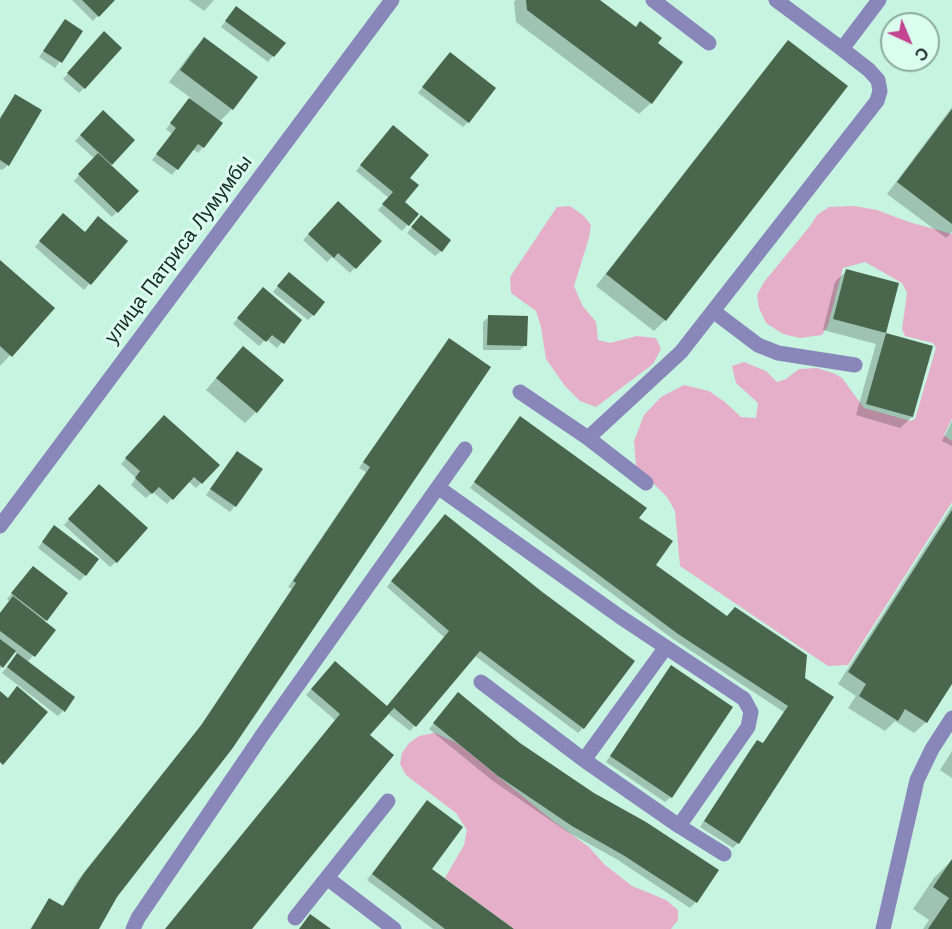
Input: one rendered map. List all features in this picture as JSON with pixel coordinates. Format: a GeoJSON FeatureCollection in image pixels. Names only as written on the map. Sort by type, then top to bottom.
{"type":"FeatureCollection","features":[{"type":"Feature","properties":{"kind":"street","name":"улица Патриса Лумумбы"},"geometry":{"type":"LineString","coordinates":[[0,526],[393,0]]}},
{"type":"Feature","properties":{"kind":"street"},"geometry":{"type":"LineString","coordinates":[[653,0],[709,43]]}},
{"type":"Feature","properties":{"kind":"street"},"geometry":{"type":"LineString","coordinates":[[588,438],[681,352],[877,101],[880,91],[878,80],[869,70],[776,0]]}},
{"type":"Feature","properties":{"kind":"street"},"geometry":{"type":"LineString","coordinates":[[842,49],[879,0]]}},
{"type":"Feature","properties":{"kind":"street"},"geometry":{"type":"LineString","coordinates":[[713,311],[758,345],[778,353],[855,365]]}},
{"type":"Feature","properties":{"kind":"street"},"geometry":{"type":"LineString","coordinates":[[520,392],[588,438],[646,483]]}},
{"type":"Feature","properties":{"kind":"street"},"geometry":{"type":"LineString","coordinates":[[133,929],[138,918],[263,734],[465,449]]}},
{"type":"Feature","properties":{"kind":"street"},"geometry":{"type":"LineString","coordinates":[[439,488],[744,699],[751,712],[748,728],[679,826]]}},
{"type":"Feature","properties":{"kind":"street"},"geometry":{"type":"LineString","coordinates":[[584,760],[666,647]]}},
{"type":"Feature","properties":{"kind":"street"},"geometry":{"type":"LineString","coordinates":[[480,682],[584,760],[679,826],[724,854]]}},
{"type":"Feature","properties":{"kind":"street"},"geometry":{"type":"LineString","coordinates":[[883,929],[917,780],[932,749],[952,718]]}},
{"type":"Feature","properties":{"kind":"street"},"geometry":{"type":"LineString","coordinates":[[295,918],[388,801]]}},
{"type":"Feature","properties":{"kind":"street"},"geometry":{"type":"LineString","coordinates":[[327,879],[394,929]]}},
{"type":"Feature","properties":{"kind":"shaded area"},"geometry":{"type":"Polygon","coordinates":[[[570,206],[584,216],[591,225],[574,286],[582,305],[596,322],[598,340],[610,343],[637,336],[656,338],[661,349],[653,364],[596,407],[580,401],[565,386],[546,359],[536,311],[511,293],[510,277],[557,207],[570,206]]]}},
{"type":"Feature","properties":{"kind":"shaded area"},"geometry":{"type":"Polygon","coordinates":[[[854,206],[877,210],[952,234],[952,419],[944,435],[952,441],[952,502],[848,665],[828,666],[680,566],[675,511],[667,497],[636,466],[634,441],[644,415],[661,397],[684,385],[709,391],[741,417],[756,418],[758,403],[736,383],[732,366],[744,362],[766,371],[777,382],[786,379],[799,369],[817,368],[833,373],[842,378],[864,408],[911,421],[915,419],[936,348],[933,343],[905,336],[902,329],[907,293],[902,283],[865,262],[843,268],[828,325],[822,335],[800,338],[783,334],[766,323],[759,308],[757,295],[764,282],[817,215],[829,207],[854,206]]]}},
{"type":"Feature","properties":{"kind":"shaded area"},"geometry":{"type":"Polygon","coordinates":[[[435,733],[457,743],[589,847],[604,864],[632,886],[666,900],[678,910],[678,920],[671,929],[514,929],[445,878],[464,845],[467,830],[456,813],[406,775],[400,764],[402,753],[409,743],[419,736],[435,733]]]}},
{"type":"Feature","properties":{"kind":"building"},"geometry":{"type":"Polygon","coordinates":[[[82,0],[115,0],[99,17],[82,0]]]}},
{"type":"Feature","properties":{"kind":"building"},"geometry":{"type":"Polygon","coordinates":[[[526,0],[600,0],[636,27],[640,21],[662,38],[658,43],[683,62],[652,104],[527,10],[526,0]]]}},
{"type":"Feature","properties":{"kind":"building"},"geometry":{"type":"Polygon","coordinates":[[[236,6],[286,43],[274,57],[225,21],[236,6]]]}},
{"type":"Feature","properties":{"kind":"building"},"geometry":{"type":"Polygon","coordinates":[[[65,19],[83,31],[62,63],[43,51],[65,19]]]}},
{"type":"Feature","properties":{"kind":"building"},"geometry":{"type":"Polygon","coordinates":[[[104,31],[122,48],[85,89],[67,73],[104,31]]]}},
{"type":"Feature","properties":{"kind":"building"},"geometry":{"type":"Polygon","coordinates":[[[204,37],[258,77],[233,110],[180,70],[204,37]]]}},
{"type":"Feature","properties":{"kind":"building"},"geometry":{"type":"Polygon","coordinates":[[[788,40],[848,86],[666,321],[606,274],[788,40]]]}},
{"type":"Feature","properties":{"kind":"building"},"geometry":{"type":"Polygon","coordinates":[[[450,52],[496,88],[469,123],[422,87],[450,52]]]}},
{"type":"Feature","properties":{"kind":"building"},"geometry":{"type":"Polygon","coordinates":[[[15,94],[42,110],[9,166],[0,160],[0,119],[15,94]]]}},
{"type":"Feature","properties":{"kind":"building"},"geometry":{"type":"Polygon","coordinates":[[[189,98],[223,123],[204,148],[198,144],[178,170],[156,154],[176,128],[170,123],[189,98]]]}},
{"type":"Feature","properties":{"kind":"building"},"geometry":{"type":"Polygon","coordinates":[[[952,109],[952,224],[897,182],[952,109]]]}},
{"type":"Feature","properties":{"kind":"building"},"geometry":{"type":"Polygon","coordinates":[[[103,110],[135,140],[112,165],[80,135],[103,110]]]}},
{"type":"Feature","properties":{"kind":"building"},"geometry":{"type":"Polygon","coordinates":[[[393,125],[429,155],[410,178],[419,185],[405,202],[419,214],[409,226],[382,204],[393,192],[360,165],[393,125]]]}},
{"type":"Feature","properties":{"kind":"building"},"geometry":{"type":"Polygon","coordinates":[[[98,153],[139,191],[118,213],[78,174],[98,153]]]}},
{"type":"Feature","properties":{"kind":"building"},"geometry":{"type":"Polygon","coordinates":[[[338,201],[382,241],[356,269],[338,253],[334,258],[308,234],[338,201]]]}},
{"type":"Feature","properties":{"kind":"building"},"geometry":{"type":"Polygon","coordinates":[[[63,213],[85,232],[98,216],[128,241],[91,285],[39,241],[63,213]]]}},
{"type":"Feature","properties":{"kind":"building"},"geometry":{"type":"Polygon","coordinates":[[[421,215],[451,240],[442,252],[411,227],[421,215]]]}},
{"type":"Feature","properties":{"kind":"building"},"geometry":{"type":"Polygon","coordinates":[[[0,260],[55,308],[12,357],[0,346],[0,260]]]}},
{"type":"Feature","properties":{"kind":"building"},"geometry":{"type":"Polygon","coordinates":[[[846,269],[899,283],[886,333],[833,319],[846,269]]]}},
{"type":"Feature","properties":{"kind":"building"},"geometry":{"type":"Polygon","coordinates":[[[289,272],[325,302],[314,316],[277,286],[289,272]]]}},
{"type":"Feature","properties":{"kind":"building"},"geometry":{"type":"Polygon","coordinates":[[[263,287],[302,320],[284,344],[272,335],[266,342],[237,318],[263,287]]]}},
{"type":"Feature","properties":{"kind":"building"},"geometry":{"type":"Polygon","coordinates":[[[488,315],[528,316],[527,346],[487,345],[488,315]]]}},
{"type":"Feature","properties":{"kind":"building"},"geometry":{"type":"Polygon","coordinates":[[[886,333],[933,346],[913,417],[866,404],[886,333]]]}},
{"type":"Feature","properties":{"kind":"building"},"geometry":{"type":"Polygon","coordinates":[[[449,338],[491,367],[232,749],[117,897],[99,929],[31,929],[49,898],[63,906],[84,873],[202,724],[296,583],[293,581],[370,467],[363,462],[449,338]]]}},
{"type":"Feature","properties":{"kind":"building"},"geometry":{"type":"Polygon","coordinates":[[[243,346],[284,380],[257,413],[216,378],[243,346]]]}},
{"type":"Feature","properties":{"kind":"building"},"geometry":{"type":"Polygon","coordinates":[[[164,415],[220,465],[202,484],[194,477],[173,500],[159,487],[152,494],[135,478],[140,471],[125,458],[164,415]]]}},
{"type":"Feature","properties":{"kind":"building"},"geometry":{"type":"Polygon","coordinates":[[[520,416],[647,508],[639,518],[673,541],[656,565],[727,616],[735,607],[807,655],[805,678],[834,697],[739,844],[704,821],[757,740],[763,743],[788,706],[678,634],[474,482],[520,416]]]}},
{"type":"Feature","properties":{"kind":"building"},"geometry":{"type":"Polygon","coordinates":[[[237,451],[263,469],[236,507],[210,489],[237,451]]]}},
{"type":"Feature","properties":{"kind":"building"},"geometry":{"type":"Polygon","coordinates":[[[99,484],[148,528],[117,563],[68,519],[99,484]]]}},
{"type":"Feature","properties":{"kind":"building"},"geometry":{"type":"Polygon","coordinates":[[[952,510],[952,684],[927,723],[905,709],[898,721],[859,696],[866,684],[848,672],[952,510]]]}},
{"type":"Feature","properties":{"kind":"building"},"geometry":{"type":"Polygon","coordinates":[[[445,514],[541,591],[635,661],[584,729],[480,651],[416,727],[394,708],[370,735],[394,755],[252,929],[165,929],[340,714],[311,689],[335,661],[387,706],[449,631],[391,581],[445,514]]]}},
{"type":"Feature","properties":{"kind":"building"},"geometry":{"type":"Polygon","coordinates":[[[54,525],[99,559],[86,576],[42,542],[54,525]]]}},
{"type":"Feature","properties":{"kind":"building"},"geometry":{"type":"Polygon","coordinates":[[[33,566],[68,593],[47,621],[11,593],[33,566]]]}},
{"type":"Feature","properties":{"kind":"building"},"geometry":{"type":"Polygon","coordinates":[[[13,596],[56,630],[35,657],[0,631],[0,613],[13,596]]]}},
{"type":"Feature","properties":{"kind":"building"},"geometry":{"type":"Polygon","coordinates":[[[0,639],[16,651],[3,668],[0,665],[0,639]]]}},
{"type":"Feature","properties":{"kind":"building"},"geometry":{"type":"Polygon","coordinates":[[[17,653],[75,697],[65,712],[7,667],[17,653]]]}},
{"type":"Feature","properties":{"kind":"building"},"geometry":{"type":"Polygon","coordinates":[[[671,665],[733,707],[672,798],[610,756],[671,665]]]}},
{"type":"Feature","properties":{"kind":"building"},"geometry":{"type":"Polygon","coordinates":[[[17,686],[48,712],[3,765],[0,762],[0,691],[8,698],[17,686]]]}},
{"type":"Feature","properties":{"kind":"building"},"geometry":{"type":"Polygon","coordinates":[[[458,692],[520,743],[594,793],[646,822],[719,870],[697,903],[623,855],[572,826],[498,776],[433,723],[458,692]]]}},
{"type":"Feature","properties":{"kind":"building"},"geometry":{"type":"Polygon","coordinates":[[[427,800],[463,827],[432,869],[514,929],[445,929],[372,874],[427,800]]]}},
{"type":"Feature","properties":{"kind":"building"},"geometry":{"type":"Polygon","coordinates":[[[952,859],[952,929],[928,929],[949,898],[933,887],[952,859]]]}},
{"type":"Feature","properties":{"kind":"building"},"geometry":{"type":"Polygon","coordinates":[[[310,914],[331,929],[299,929],[310,914]]]}}]}
